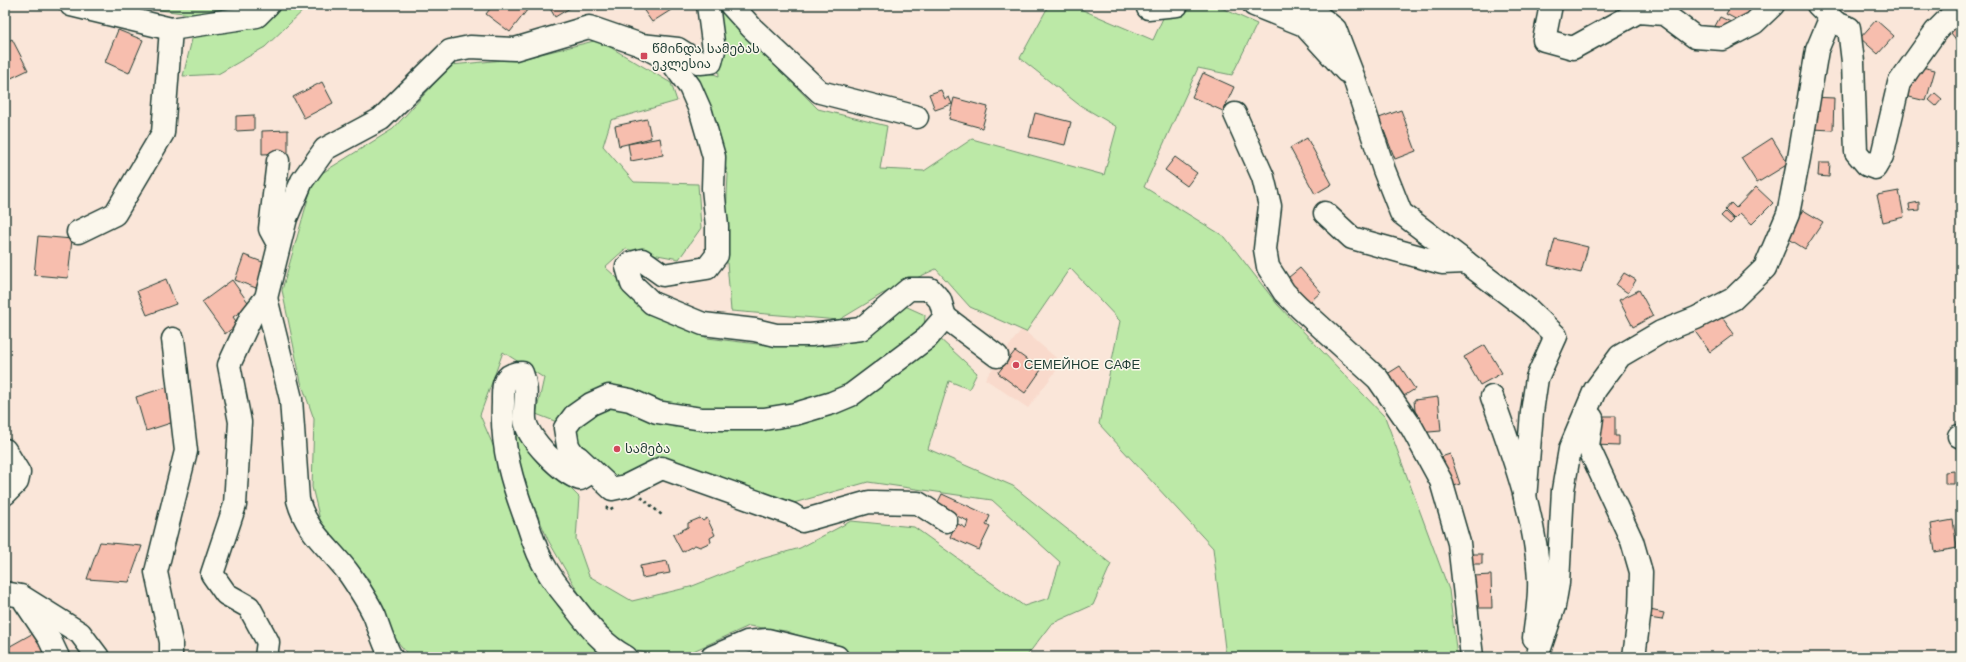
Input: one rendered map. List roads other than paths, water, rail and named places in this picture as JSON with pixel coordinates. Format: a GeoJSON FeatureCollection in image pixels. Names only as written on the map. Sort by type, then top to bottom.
{"type":"FeatureCollection","features":[{"type":"Feature","properties":{"kind":"street"},"geometry":{"type":"LineString","coordinates":[[72,5],[171,30],[262,9]]}},
{"type":"Feature","properties":{"kind":"street"},"geometry":{"type":"LineString","coordinates":[[266,657],[268,642],[249,607],[226,594],[212,574],[235,505],[240,422],[229,365],[251,317],[266,298],[286,218],[302,182],[325,149],[381,118],[450,51],[470,47],[514,49],[589,27],[641,44],[678,49],[700,63],[711,62],[714,50],[708,5]]}},
{"type":"Feature","properties":{"kind":"street"},"geometry":{"type":"LineString","coordinates":[[731,5],[752,28],[820,92],[917,117]]}},
{"type":"Feature","properties":{"kind":"street"},"geometry":{"type":"LineString","coordinates":[[1148,8],[1177,5]]}},
{"type":"Feature","properties":{"kind":"street"},"geometry":{"type":"LineString","coordinates":[[1254,5],[1304,25],[1355,81]]}},
{"type":"Feature","properties":{"kind":"street"},"geometry":{"type":"LineString","coordinates":[[1305,5],[1335,29],[1355,81],[1384,170],[1401,213],[1529,310],[1556,336],[1537,378],[1532,412],[1525,499]]}},
{"type":"Feature","properties":{"kind":"street"},"geometry":{"type":"LineString","coordinates":[[1550,5],[1544,40],[1573,48],[1638,12],[1664,14],[1695,37],[1723,39],[1754,24],[1773,5]]}},
{"type":"Feature","properties":{"kind":"street"},"geometry":{"type":"LineString","coordinates":[[1818,5],[1836,23],[1849,28],[1851,40],[1856,152],[1867,165],[1875,168],[1882,156],[1899,83],[1936,31],[1961,6]]}},
{"type":"Feature","properties":{"kind":"street"},"geometry":{"type":"LineString","coordinates":[[1537,657],[1554,606],[1558,583],[1563,490],[1570,449],[1595,390],[1620,356],[1661,332],[1696,318],[1733,299],[1765,268],[1788,214],[1820,39],[1827,26],[1836,23]]}},
{"type":"Feature","properties":{"kind":"street"},"geometry":{"type":"LineString","coordinates":[[78,232],[115,214],[163,134],[171,30]]}},
{"type":"Feature","properties":{"kind":"street"},"geometry":{"type":"LineString","coordinates":[[641,44],[671,61],[690,87],[701,112],[714,157],[713,188],[717,226],[717,255],[707,268],[664,275],[642,260],[631,263],[627,267],[632,284],[652,303],[703,324],[776,334],[811,335],[861,329],[909,289],[930,289],[940,300],[945,317],[997,356]]}},
{"type":"Feature","properties":{"kind":"street"},"geometry":{"type":"LineString","coordinates":[[1235,114],[1263,177],[1270,206],[1265,249],[1268,267],[1284,292],[1378,379],[1412,428],[1441,481],[1459,543],[1472,657]]}},
{"type":"Feature","properties":{"kind":"street"},"geometry":{"type":"LineString","coordinates":[[278,161],[270,228],[279,247]]}},
{"type":"Feature","properties":{"kind":"street"},"geometry":{"type":"LineString","coordinates":[[1325,213],[1352,238],[1442,263],[1466,262]]}},
{"type":"Feature","properties":{"kind":"street"},"geometry":{"type":"LineString","coordinates":[[266,298],[291,399],[298,500],[302,515],[315,536],[349,574],[374,616],[384,645],[391,657]]}},
{"type":"Feature","properties":{"kind":"street"},"geometry":{"type":"LineString","coordinates":[[626,657],[595,635],[548,572],[534,543],[515,490],[506,456],[502,427],[503,385],[508,376],[513,373],[522,373],[527,398],[525,420],[537,444],[560,466],[577,478],[583,478],[585,472],[568,446],[565,428],[574,416],[591,404],[609,396],[630,400],[657,412],[702,420],[764,419],[795,414],[832,403],[851,395],[927,338],[945,317]]}},
{"type":"Feature","properties":{"kind":"street"},"geometry":{"type":"LineString","coordinates":[[171,657],[171,642],[156,572],[186,451],[173,339]]}},
{"type":"Feature","properties":{"kind":"street"},"geometry":{"type":"LineString","coordinates":[[1595,390],[1588,446],[1632,541],[1642,572],[1640,610],[1634,657]]}},
{"type":"Feature","properties":{"kind":"street"},"geometry":{"type":"LineString","coordinates":[[1492,397],[1509,444],[1535,540],[1540,582],[1531,657]]}},
{"type":"Feature","properties":{"kind":"street"},"geometry":{"type":"LineString","coordinates":[[568,446],[612,490],[626,486],[662,468],[791,514],[802,521],[869,502],[918,503],[946,521]]}},
{"type":"Feature","properties":{"kind":"street"},"geometry":{"type":"LineString","coordinates":[[5,450],[19,473],[17,482],[5,494]]}},
{"type":"Feature","properties":{"kind":"street"},"geometry":{"type":"LineString","coordinates":[[13,595],[49,638],[58,657]]}},
{"type":"Feature","properties":{"kind":"street"},"geometry":{"type":"LineString","coordinates":[[13,595],[80,632],[98,657]]}},
{"type":"Feature","properties":{"kind":"street"},"geometry":{"type":"LineString","coordinates":[[712,657],[747,642],[767,640],[836,657]]}},
{"type":"Feature","properties":{"kind":"place","name":"წმინდა სამებას ეკლესია"},"geometry":{"type":"Point","coordinates":[644,56]}},
{"type":"Feature","properties":{"kind":"place","name":"СЕМЕЙНОЕ САФЕ"},"geometry":{"type":"Point","coordinates":[1016,365]}},
{"type":"Feature","properties":{"kind":"place","name":"სამება"},"geometry":{"type":"Point","coordinates":[617,449]}}]}
